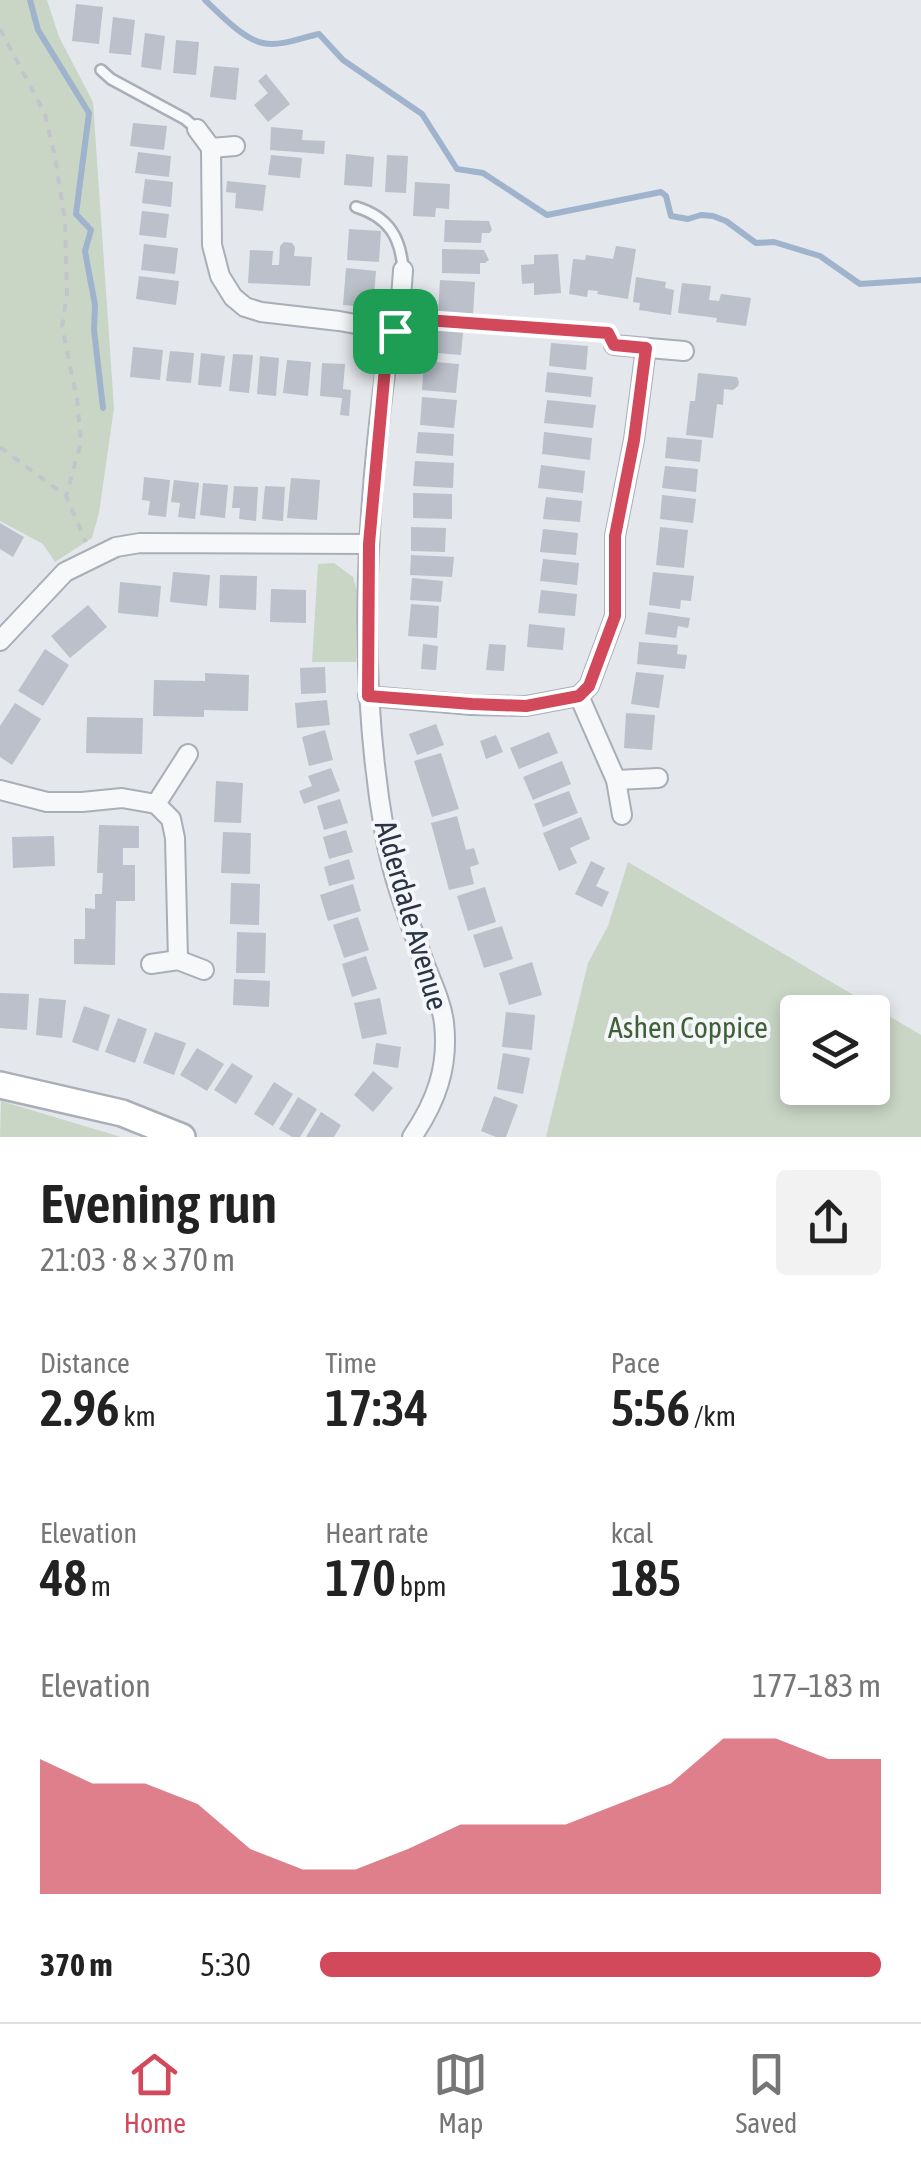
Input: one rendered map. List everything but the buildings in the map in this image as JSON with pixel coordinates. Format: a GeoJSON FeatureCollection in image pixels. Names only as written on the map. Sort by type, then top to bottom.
{"type":"FeatureCollection","features":[{"type":"Feature","properties":{"kind":"street"},"geometry":{"type":"LineString","coordinates":[[196,129],[211,148],[212,245],[220,276],[233,297],[261,312],[396,324]]}},
{"type":"Feature","properties":{"kind":"street"},"geometry":{"type":"LineString","coordinates":[[211,148],[235,146]]}},
{"type":"Feature","properties":{"kind":"street","name":"Alderdale Avenue"},"geometry":{"type":"LineString","coordinates":[[404,270],[385,368],[369,544],[368,696],[386,840],[402,900],[444,1021],[440,1084],[429,1112],[412,1137]]}},
{"type":"Feature","properties":{"kind":"street"},"geometry":{"type":"LineString","coordinates":[[614,345],[684,350]]}},
{"type":"Feature","properties":{"kind":"street"},"geometry":{"type":"LineString","coordinates":[[368,696],[526,706],[579,696],[589,686],[615,616],[615,536],[634,440],[646,348]]}},
{"type":"Feature","properties":{"kind":"street"},"geometry":{"type":"LineString","coordinates":[[0,642],[65,572],[116,548],[140,543],[369,544]]}},
{"type":"Feature","properties":{"kind":"street"},"geometry":{"type":"LineString","coordinates":[[579,696],[616,780],[622,815]]}},
{"type":"Feature","properties":{"kind":"street"},"geometry":{"type":"LineString","coordinates":[[156,804],[188,754]]}},
{"type":"Feature","properties":{"kind":"street"},"geometry":{"type":"LineString","coordinates":[[616,780],[658,778]]}},
{"type":"Feature","properties":{"kind":"street"},"geometry":{"type":"LineString","coordinates":[[0,790],[47,802],[122,798],[156,804],[171,819],[175,838],[178,960]]}},
{"type":"Feature","properties":{"kind":"street"},"geometry":{"type":"LineString","coordinates":[[152,964],[178,960],[204,970]]}},
{"type":"Feature","properties":{"kind":"street"},"geometry":{"type":"LineString","coordinates":[[0,1085],[122,1112],[182,1137]]}},
{"type":"Feature","properties":{"kind":"lane"},"geometry":{"type":"LineString","coordinates":[[101,70],[196,129]]}},
{"type":"Feature","properties":{"kind":"lane"},"geometry":{"type":"LineString","coordinates":[[356,208],[367,210],[392,230],[398,239],[404,270]]}},
{"type":"Feature","properties":{"kind":"path"},"geometry":{"type":"LineString","coordinates":[[0,30],[45,114],[65,222],[67,293],[62,327],[77,399],[81,442],[66,496]]}},
{"type":"Feature","properties":{"kind":"path"},"geometry":{"type":"LineString","coordinates":[[396,324],[608,333],[614,345]]}},
{"type":"Feature","properties":{"kind":"path"},"geometry":{"type":"LineString","coordinates":[[0,447],[66,496],[88,546]]}},
{"type":"Feature","properties":{"kind":"green space"},"geometry":{"type":"Polygon","coordinates":[[[0,0],[47,0],[59,37],[93,102],[114,408],[92,538],[55,562],[43,544],[0,521],[0,0]]]}},
{"type":"Feature","properties":{"kind":"green space"},"geometry":{"type":"Polygon","coordinates":[[[334,563],[353,577],[357,591],[356,662],[312,662],[318,564],[334,563]]]}},
{"type":"Feature","properties":{"kind":"green space","name":"Ashen Coppice"},"geometry":{"type":"Polygon","coordinates":[[[628,862],[853,995],[780,995],[780,1105],[890,1105],[890,1017],[921,1035],[921,1137],[546,1137],[588,963],[608,926],[628,862]]]}},
{"type":"Feature","properties":{"kind":"green space"},"geometry":{"type":"Polygon","coordinates":[[[1,1101],[121,1137],[0,1137],[1,1101]]]}},
{"type":"Feature","properties":{"kind":"waterway"},"geometry":{"type":"LineString","coordinates":[[30,0],[38,30],[89,113],[76,214],[91,230],[85,251],[95,305],[103,408]]}},
{"type":"Feature","properties":{"kind":"waterway"},"geometry":{"type":"LineString","coordinates":[[205,0],[255,41],[284,43],[319,34],[343,60],[422,114],[457,169],[483,173],[547,215],[661,192],[666,196],[671,216],[713,216],[756,243],[774,242],[820,256],[860,284],[921,280]]}},
{"type":"Feature","properties":{"kind":"route"},"geometry":{"type":"LineString","coordinates":[[398,318],[608,333],[614,345],[646,348],[634,440],[615,536],[615,616],[589,686],[579,696],[526,706],[368,696],[369,544],[385,368],[395,331],[398,318]]}}]}
